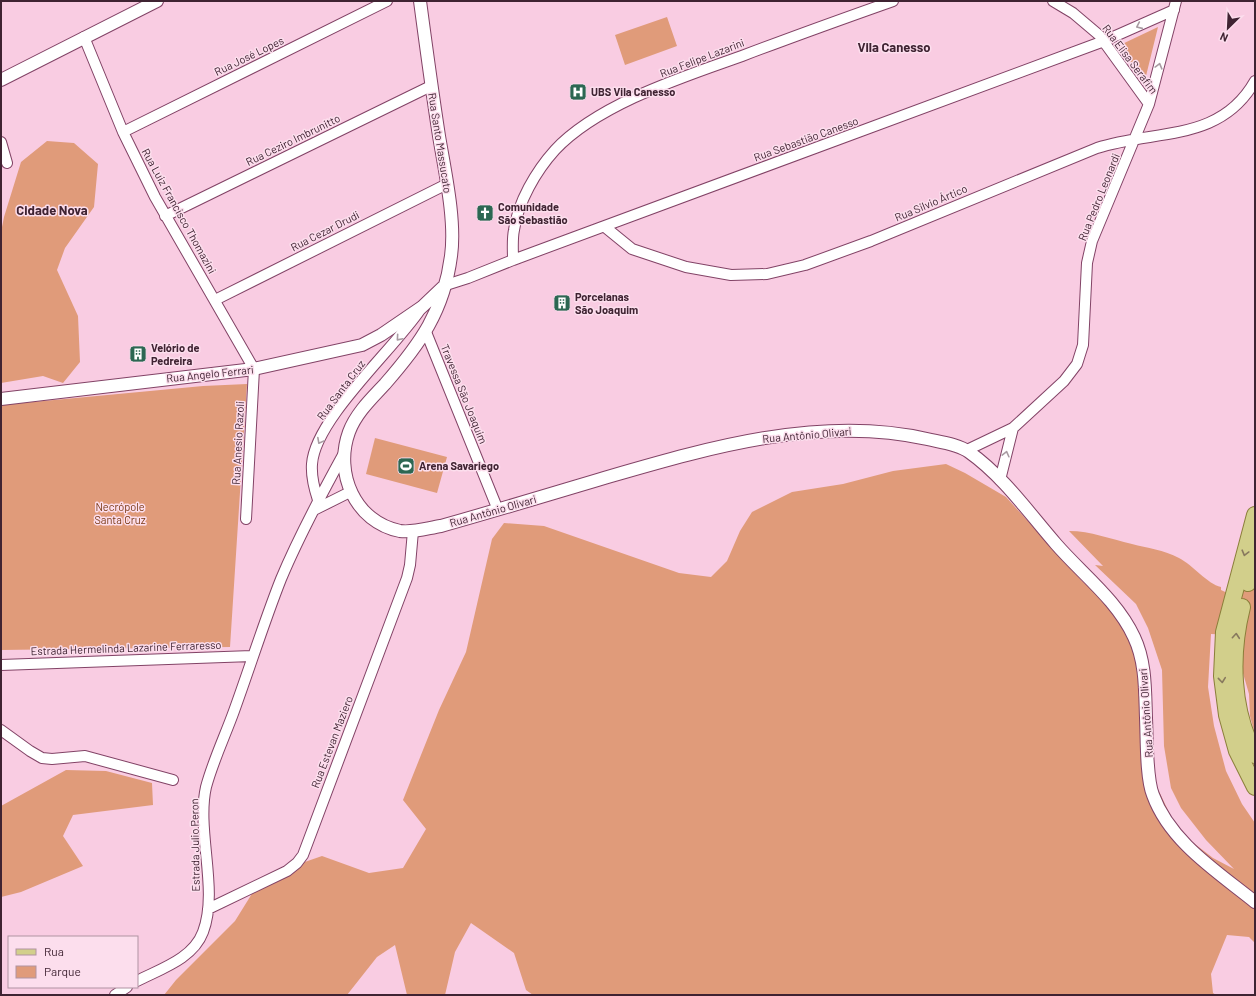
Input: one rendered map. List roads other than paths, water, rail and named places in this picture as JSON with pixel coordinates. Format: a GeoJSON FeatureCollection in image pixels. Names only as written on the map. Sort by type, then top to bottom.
{"type":"FeatureCollection","features":[{"type":"Feature","properties":{"kind":"main road"},"geometry":{"type":"LineString","coordinates":[[1255,515],[1224,632],[1222,676],[1227,715],[1238,751],[1255,787]]}},
{"type":"Feature","properties":{"kind":"main road"},"geometry":{"type":"LineString","coordinates":[[1255,558],[1236,630],[1234,664],[1238,706],[1255,755]]}},
{"type":"Feature","properties":{"kind":"street"},"geometry":{"type":"LineString","coordinates":[[1,80],[157,1]]}},
{"type":"Feature","properties":{"kind":"street","name":"Rua José Lopes"},"geometry":{"type":"LineString","coordinates":[[122,132],[387,1]]}},
{"type":"Feature","properties":{"kind":"street","name":"Rua Santo Massucato"},"geometry":{"type":"LineString","coordinates":[[420,1],[452,233],[451,256],[446,285]]}},
{"type":"Feature","properties":{"kind":"street","name":"Rua Felipe Lazarini"},"geometry":{"type":"LineString","coordinates":[[513,260],[514,230],[522,203],[537,174],[555,150],[585,124],[618,106],[685,76],[893,1]]}},
{"type":"Feature","properties":{"kind":"street","name":"Rua Elisa Serafim"},"geometry":{"type":"LineString","coordinates":[[1057,2],[1099,34],[1149,104]]}},
{"type":"Feature","properties":{"kind":"street","name":"Rua Sebastião Canesso"},"geometry":{"type":"LineString","coordinates":[[446,285],[1104,41],[1175,6]]}},
{"type":"Feature","properties":{"kind":"street","name":"Rua Pedro Leonardi"},"geometry":{"type":"LineString","coordinates":[[967,450],[1013,428],[1064,381],[1077,364],[1083,345],[1087,263],[1092,241],[1149,104],[1175,6]]}},
{"type":"Feature","properties":{"kind":"street","name":"Rua Luiz Francisco Thomazini"},"geometry":{"type":"LineString","coordinates":[[84,37],[122,132],[165,216],[254,369]]}},
{"type":"Feature","properties":{"kind":"street","name":"Rua Silvio Ártico"},"geometry":{"type":"LineString","coordinates":[[605,227],[632,249],[686,267],[731,275],[767,274],[805,265],[871,241],[1114,142],[1135,140],[1198,128],[1226,114],[1249,92],[1255,81]]}},
{"type":"Feature","properties":{"kind":"street","name":"Rua Ceziro Imbrunitto"},"geometry":{"type":"LineString","coordinates":[[165,216],[431,86]]}},
{"type":"Feature","properties":{"kind":"street"},"geometry":{"type":"LineString","coordinates":[[1,142],[7,163]]}},
{"type":"Feature","properties":{"kind":"street","name":"Rua Cezar Drudi"},"geometry":{"type":"LineString","coordinates":[[215,300],[446,184]]}},
{"type":"Feature","properties":{"kind":"street","name":"Rua Angelo Ferrari"},"geometry":{"type":"LineString","coordinates":[[1,399],[254,369],[362,344],[381,335],[422,307],[446,285]]}},
{"type":"Feature","properties":{"kind":"street","name":"Rua Antônio Olivari"},"geometry":{"type":"LineString","coordinates":[[446,285],[426,332],[411,354],[361,411],[349,431],[343,455],[345,477],[350,492],[361,509],[378,523],[400,530],[414,531],[441,526],[697,451],[766,438],[846,431],[898,432],[942,442],[967,450],[1000,480],[1074,566],[1114,605],[1134,637],[1144,670],[1152,793],[1164,818],[1193,851],[1255,902]]}},
{"type":"Feature","properties":{"kind":"street","name":"Rua Santa Cruz"},"geometry":{"type":"LineString","coordinates":[[318,500],[312,479],[312,463],[316,448],[328,425],[358,383],[410,325],[422,307]]}},
{"type":"Feature","properties":{"kind":"street","name":"Travessa São Joaquim"},"geometry":{"type":"LineString","coordinates":[[426,332],[498,510]]}},
{"type":"Feature","properties":{"kind":"street","name":"Rua Anesio Razoli"},"geometry":{"type":"LineString","coordinates":[[246,519],[254,369]]}},
{"type":"Feature","properties":{"kind":"street"},"geometry":{"type":"LineString","coordinates":[[1000,480],[1013,428]]}},
{"type":"Feature","properties":{"kind":"street","name":"Estrada Julio Peron"},"geometry":{"type":"LineString","coordinates":[[138,980],[187,954],[198,943],[204,932],[208,909],[204,810],[206,788],[252,656],[281,580],[318,500],[343,455]]}},
{"type":"Feature","properties":{"kind":"street"},"geometry":{"type":"LineString","coordinates":[[314,510],[350,492]]}},
{"type":"Feature","properties":{"kind":"street","name":"Rua Estevan Maziero"},"geometry":{"type":"LineString","coordinates":[[208,909],[287,871],[297,863],[303,855],[407,578],[414,531]]}},
{"type":"Feature","properties":{"kind":"street","name":"Estrada Hermelinda Lazarine Ferraresso"},"geometry":{"type":"LineString","coordinates":[[1,664],[252,656]]}},
{"type":"Feature","properties":{"kind":"street"},"geometry":{"type":"LineString","coordinates":[[1,730],[42,758],[52,760],[85,756],[173,780]]}},
{"type":"Feature","properties":{"kind":"street"},"geometry":{"type":"LineString","coordinates":[[115,995],[126,988]]}},
{"type":"Feature","properties":{"kind":"place","name":"UBS Vila Canesso"},"geometry":{"type":"Point","coordinates":[578,92]}},
{"type":"Feature","properties":{"kind":"place","name":"Comunidade São Sebastião"},"geometry":{"type":"Point","coordinates":[485,213]}},
{"type":"Feature","properties":{"kind":"place","name":"Porcelanas São Joaquim"},"geometry":{"type":"Point","coordinates":[562,303]}},
{"type":"Feature","properties":{"kind":"place","name":"Velório de Pedreira"},"geometry":{"type":"Point","coordinates":[138,354]}},
{"type":"Feature","properties":{"kind":"place","name":"Arena Savariego"},"geometry":{"type":"Point","coordinates":[406,466]}},
{"type":"Feature","properties":{"kind":"district","name":"Vila Canesso"},"geometry":{"type":"Point","coordinates":[894,47]}},
{"type":"Feature","properties":{"kind":"district","name":"Cidade Nova"},"geometry":{"type":"Point","coordinates":[52,210]}},
{"type":"Feature","properties":{"kind":"park label","name":"Necrópole Santa Cruz"},"geometry":{"type":"Point","coordinates":[120,513]}}]}
